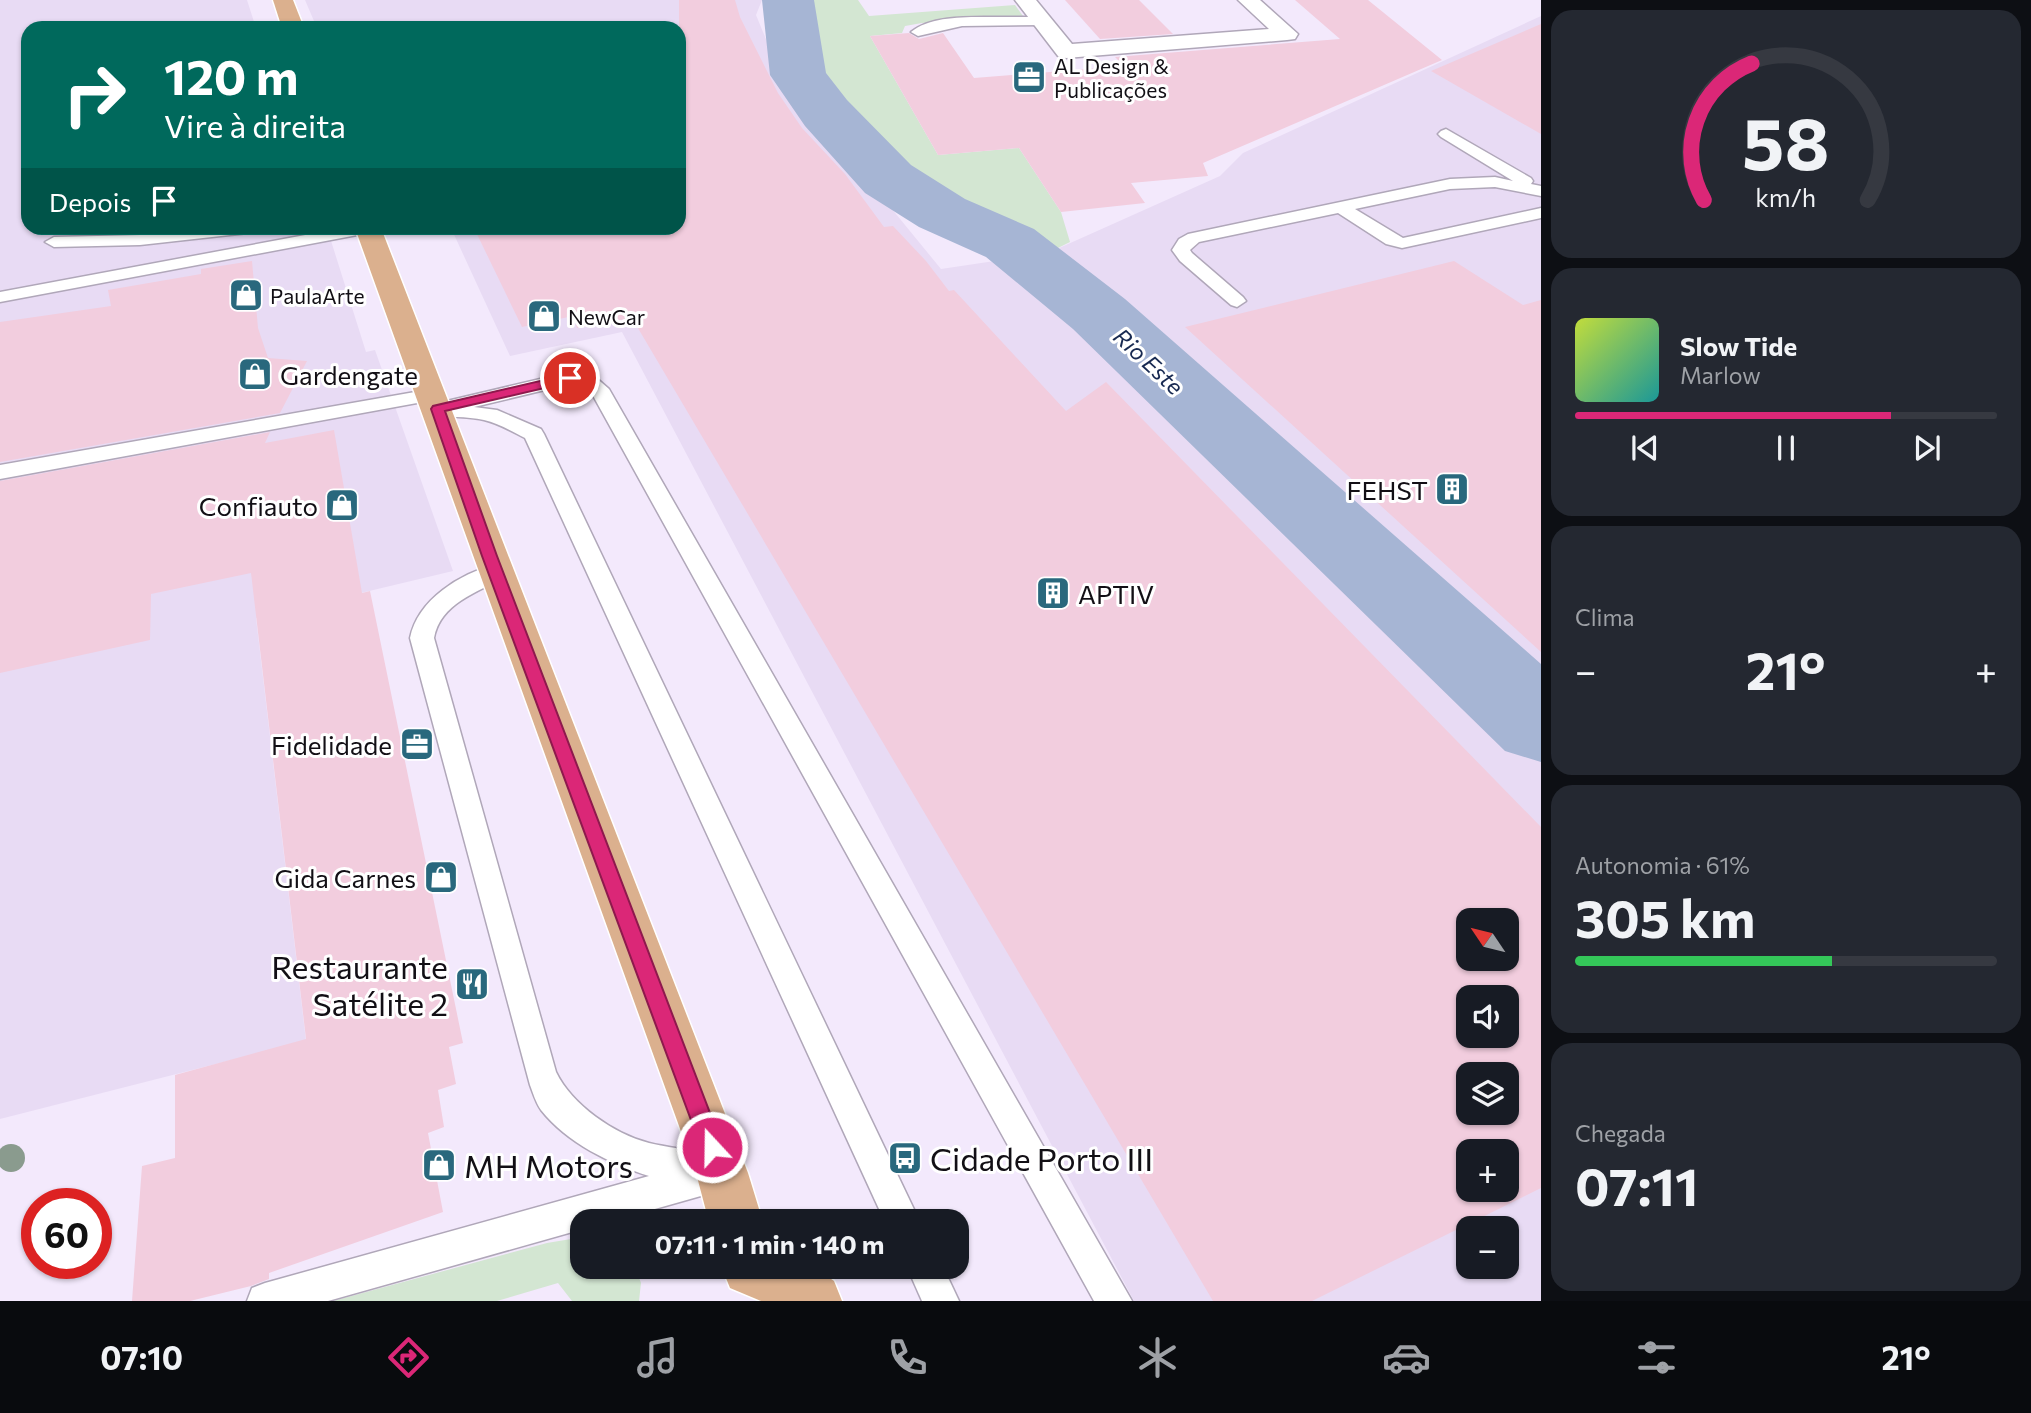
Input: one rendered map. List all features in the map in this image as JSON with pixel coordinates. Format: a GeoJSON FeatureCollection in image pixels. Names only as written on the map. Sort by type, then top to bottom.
{"type":"FeatureCollection","features":[{"type":"Feature","properties":{"kind":"main road"},"geometry":{"type":"LineString","coordinates":[[283,0],[290,21]]}},
{"type":"Feature","properties":{"kind":"main road"},"geometry":{"type":"LineString","coordinates":[[371,235],[435,402],[727,1209]]}},
{"type":"Feature","properties":{"kind":"main road"},"geometry":{"type":"LineString","coordinates":[[786,1279],[814,1301]]}},
{"type":"Feature","properties":{"kind":"street"},"geometry":{"type":"LineString","coordinates":[[1025,0],[1066,51],[1287,34],[1248,0]]}},
{"type":"Feature","properties":{"kind":"lane"},"geometry":{"type":"LineString","coordinates":[[918,32],[929,27],[1042,21]]}},
{"type":"Feature","properties":{"kind":"lane"},"geometry":{"type":"LineString","coordinates":[[946,38],[974,31],[983,23]]}},
{"type":"Feature","properties":{"kind":"lane"},"geometry":{"type":"LineString","coordinates":[[1446,134],[1541,191]]}},
{"type":"Feature","properties":{"kind":"lane"},"geometry":{"type":"LineString","coordinates":[[1237,301],[1186,257],[1181,250],[1185,243],[1194,238],[1462,183],[1505,183],[1541,191]]}},
{"type":"Feature","properties":{"kind":"lane"},"geometry":{"type":"LineString","coordinates":[[1341,207],[1392,240],[1402,243],[1541,212]]}},
{"type":"Feature","properties":{"kind":"lane"},"geometry":{"type":"LineString","coordinates":[[54,242],[140,240],[185,235]]}},
{"type":"Feature","properties":{"kind":"lane"},"geometry":{"type":"LineString","coordinates":[[0,297],[331,235]]}},
{"type":"Feature","properties":{"kind":"lane"},"geometry":{"type":"LineString","coordinates":[[0,472],[570,378],[587,380],[599,389],[1114,1301]]}},
{"type":"Feature","properties":{"kind":"lane"},"geometry":{"type":"LineString","coordinates":[[435,402],[489,414],[534,433],[897,1209]]}},
{"type":"Feature","properties":{"kind":"lane"},"geometry":{"type":"LineString","coordinates":[[496,572],[432,611],[422,625],[422,638],[541,1074],[552,1098],[580,1124],[609,1143],[647,1159],[700,1209]]}},
{"type":"Feature","properties":{"kind":"lane"},"geometry":{"type":"LineString","coordinates":[[265,1301],[570,1266]]}},
{"type":"Feature","properties":{"kind":"lane"},"geometry":{"type":"LineString","coordinates":[[931,1279],[941,1301]]}},
{"type":"Feature","properties":{"kind":"shaded area"},"geometry":{"type":"Polygon","coordinates":[[[0,0],[247,0],[254,21],[21,21],[21,235],[329,235],[366,352],[375,350],[453,571],[256,618],[306,1041],[0,1119],[0,0]]]}},
{"type":"Feature","properties":{"kind":"shaded area"},"geometry":{"type":"Polygon","coordinates":[[[305,0],[762,0],[756,15],[779,71],[941,269],[1048,253],[1220,176],[1243,153],[1541,16],[1541,1301],[1134,1301],[622,332],[510,356],[454,235],[686,235],[686,21],[314,21],[305,0]]]}},
{"type":"Feature","properties":{"kind":"green space"},"geometry":{"type":"Polygon","coordinates":[[[802,0],[858,0],[869,16],[1015,5],[1023,16],[922,23],[905,26],[902,33],[870,36],[938,155],[1019,148],[1061,212],[1070,242],[1048,253],[1018,229],[946,205],[898,174],[849,124],[810,67],[802,0]]]}},
{"type":"Feature","properties":{"kind":"green space"},"geometry":{"type":"Polygon","coordinates":[[[570,1239],[570,1279],[640,1279],[639,1301],[572,1301],[558,1283],[497,1301],[333,1301],[570,1239]]]}},
{"type":"Feature","properties":{"kind":"building","name":"APTIV"},"geometry":{"type":"Polygon","coordinates":[[[679,0],[735,0],[740,17],[778,93],[802,128],[845,174],[884,227],[893,226],[926,261],[949,291],[954,290],[1066,411],[1106,382],[1541,827],[1541,1188],[1519,1199],[1519,1139],[1456,1139],[1456,1202],[1513,1202],[1484,1216],[1456,1216],[1456,1230],[1312,1301],[1213,1301],[632,318],[577,328],[573,316],[522,327],[477,235],[686,235],[686,21],[679,21],[679,0]]]}},
{"type":"Feature","properties":{"kind":"building"},"geometry":{"type":"Polygon","coordinates":[[[1065,0],[1139,0],[1173,34],[1100,39],[1065,0]]]}},
{"type":"Feature","properties":{"kind":"building"},"geometry":{"type":"Polygon","coordinates":[[[1295,0],[1368,0],[1442,60],[1203,163],[1208,176],[1131,183],[1145,203],[1061,212],[1019,148],[938,155],[870,36],[909,33],[919,39],[943,33],[974,78],[1124,66],[1115,57],[1340,39],[1295,0]]]}},
{"type":"Feature","properties":{"kind":"building"},"geometry":{"type":"Polygon","coordinates":[[[1541,24],[1541,134],[1431,71],[1541,24]]]}},
{"type":"Feature","properties":{"kind":"building"},"geometry":{"type":"Polygon","coordinates":[[[252,261],[258,328],[268,358],[307,361],[280,413],[0,462],[0,322],[111,306],[108,290],[201,274],[201,269],[252,261]]]}},
{"type":"Feature","properties":{"kind":"building","name":"FEHST"},"geometry":{"type":"Polygon","coordinates":[[[1454,261],[1523,305],[1541,300],[1541,652],[1185,327],[1454,261]]]}},
{"type":"Feature","properties":{"kind":"building"},"geometry":{"type":"Polygon","coordinates":[[[334,430],[362,593],[370,591],[463,1043],[449,1047],[456,1084],[438,1090],[444,1127],[428,1133],[443,1212],[269,1273],[269,1279],[251,1286],[190,1301],[132,1301],[142,1166],[175,1158],[175,1075],[306,1039],[251,573],[151,594],[150,640],[0,673],[0,481],[270,432],[265,443],[334,430]]]}},
{"type":"Feature","properties":{"kind":"waterway","name":"Rio Este"},"geometry":{"type":"LineString","coordinates":[[788,0],[798,75],[826,113],[888,179],[942,213],[1010,243],[1099,314],[1541,723]]}},
{"type":"Feature","properties":{"kind":"place","name":"AL Design & Publicações"},"geometry":{"type":"Point","coordinates":[1029,77]}},
{"type":"Feature","properties":{"kind":"place","name":"PaulaArte"},"geometry":{"type":"Point","coordinates":[246,295]}},
{"type":"Feature","properties":{"kind":"place","name":"NewCar"},"geometry":{"type":"Point","coordinates":[544,316]}},
{"type":"Feature","properties":{"kind":"place","name":"Gardengate"},"geometry":{"type":"Point","coordinates":[255,374]}},
{"type":"Feature","properties":{"kind":"place","name":"FEHST"},"geometry":{"type":"Point","coordinates":[1452,489]}},
{"type":"Feature","properties":{"kind":"place","name":"Confiauto"},"geometry":{"type":"Point","coordinates":[342,505]}},
{"type":"Feature","properties":{"kind":"place","name":"APTIV"},"geometry":{"type":"Point","coordinates":[1053,593]}},
{"type":"Feature","properties":{"kind":"place","name":"Fidelidade"},"geometry":{"type":"Point","coordinates":[417,744]}},
{"type":"Feature","properties":{"kind":"place","name":"Gida Carnes"},"geometry":{"type":"Point","coordinates":[441,877]}},
{"type":"Feature","properties":{"kind":"place","name":"Restaurante Satélite 2"},"geometry":{"type":"Point","coordinates":[472,984]}},
{"type":"Feature","properties":{"kind":"place","name":"Cidade Porto III"},"geometry":{"type":"Point","coordinates":[905,1158]}},
{"type":"Feature","properties":{"kind":"place","name":"MH Motors"},"geometry":{"type":"Point","coordinates":[439,1165]}},
{"type":"Feature","properties":{"kind":"route"},"geometry":{"type":"LineString","coordinates":[[570,378],[437,409],[712,1147]]}}]}
